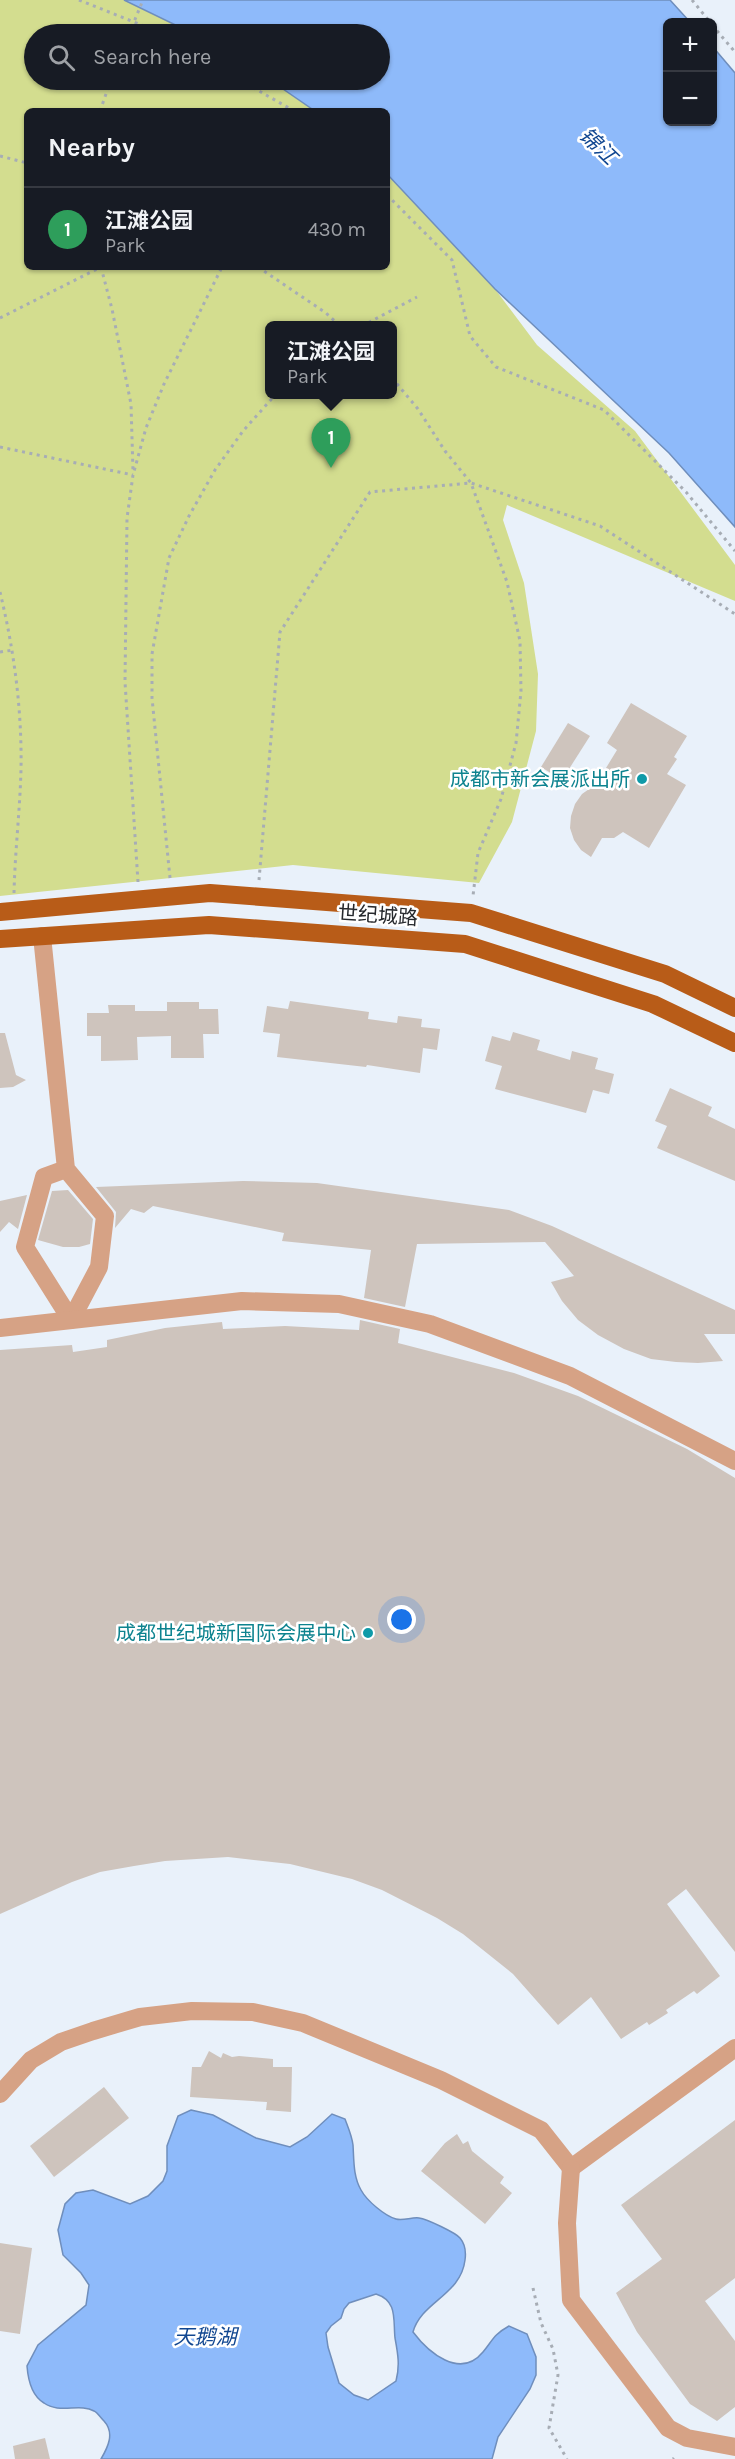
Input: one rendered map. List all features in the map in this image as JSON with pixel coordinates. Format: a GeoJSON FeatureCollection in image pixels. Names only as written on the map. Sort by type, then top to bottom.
{"type":"FeatureCollection","features":[{"type":"Feature","properties":{"kind":"main road","name":"世纪城路"},"geometry":{"type":"LineString","coordinates":[[0,912],[210,893],[471,913],[665,974],[735,1008]]}},
{"type":"Feature","properties":{"kind":"main road","name":"世纪城路"},"geometry":{"type":"LineString","coordinates":[[0,939],[210,925],[465,944],[654,1004],[735,1043]]}},
{"type":"Feature","properties":{"kind":"street"},"geometry":{"type":"LineString","coordinates":[[42,936],[66,1169],[105,1216],[99,1267],[71,1320]]}},
{"type":"Feature","properties":{"kind":"street"},"geometry":{"type":"LineString","coordinates":[[66,1169],[44,1177],[25,1247],[71,1320]]}},
{"type":"Feature","properties":{"kind":"street"},"geometry":{"type":"LineString","coordinates":[[0,1328],[242,1301],[339,1304],[430,1324],[570,1376],[735,1461]]}},
{"type":"Feature","properties":{"kind":"street"},"geometry":{"type":"LineString","coordinates":[[0,2094],[31,2060],[61,2042],[140,2017],[192,2010],[253,2012],[303,2023],[441,2080],[541,2130],[571,2168],[567,2223],[571,2300],[668,2428],[687,2438],[735,2447]]}},
{"type":"Feature","properties":{"kind":"street"},"geometry":{"type":"LineString","coordinates":[[571,2168],[735,2048]]}},
{"type":"Feature","properties":{"kind":"path"},"geometry":{"type":"LineString","coordinates":[[79,0],[139,24]]}},
{"type":"Feature","properties":{"kind":"path"},"geometry":{"type":"LineString","coordinates":[[133,24],[143,0]]}},
{"type":"Feature","properties":{"kind":"path"},"geometry":{"type":"LineString","coordinates":[[692,0],[706,18]]}},
{"type":"Feature","properties":{"kind":"path"},"geometry":{"type":"LineString","coordinates":[[717,31],[735,52]]}},
{"type":"Feature","properties":{"kind":"path"},"geometry":{"type":"LineString","coordinates":[[101,108],[107,90]]}},
{"type":"Feature","properties":{"kind":"path"},"geometry":{"type":"LineString","coordinates":[[257,90],[289,108]]}},
{"type":"Feature","properties":{"kind":"path"},"geometry":{"type":"LineString","coordinates":[[0,156],[24,162]]}},
{"type":"Feature","properties":{"kind":"path"},"geometry":{"type":"LineString","coordinates":[[390,198],[452,260],[470,336],[496,367],[604,410],[686,492],[735,550]]}},
{"type":"Feature","properties":{"kind":"path"},"geometry":{"type":"LineString","coordinates":[[0,318],[95,270]]}},
{"type":"Feature","properties":{"kind":"path"},"geometry":{"type":"LineString","coordinates":[[102,270],[131,404],[133,475]]}},
{"type":"Feature","properties":{"kind":"path"},"geometry":{"type":"LineString","coordinates":[[138,882],[125,682],[127,518],[133,475],[146,428],[164,384],[221,270]]}},
{"type":"Feature","properties":{"kind":"path"},"geometry":{"type":"LineString","coordinates":[[262,270],[335,321]]}},
{"type":"Feature","properties":{"kind":"path"},"geometry":{"type":"LineString","coordinates":[[371,321],[417,297]]}},
{"type":"Feature","properties":{"kind":"path"},"geometry":{"type":"LineString","coordinates":[[397,383],[418,409],[445,451],[471,483],[507,582],[520,641],[522,691],[516,743],[501,799],[478,853],[471,913]]}},
{"type":"Feature","properties":{"kind":"path"},"geometry":{"type":"LineString","coordinates":[[170,879],[152,698],[152,654],[169,558],[215,470],[243,431],[272,399]]}},
{"type":"Feature","properties":{"kind":"path"},"geometry":{"type":"LineString","coordinates":[[0,447],[133,475]]}},
{"type":"Feature","properties":{"kind":"path"},"geometry":{"type":"LineString","coordinates":[[258,897],[280,632],[369,492],[471,483],[600,526],[735,614]]}},
{"type":"Feature","properties":{"kind":"path"},"geometry":{"type":"LineString","coordinates":[[0,592],[13,650],[20,702],[21,770],[14,894]]}},
{"type":"Feature","properties":{"kind":"path"},"geometry":{"type":"LineString","coordinates":[[0,652],[13,650]]}},
{"type":"Feature","properties":{"kind":"path"},"geometry":{"type":"LineString","coordinates":[[533,2289],[541,2323],[553,2349],[558,2374],[549,2428],[567,2459]]}},
{"type":"Feature","properties":{"kind":"green space"},"geometry":{"type":"Polygon","coordinates":[[[0,0],[124,0],[173,24],[24,24],[24,90],[285,90],[311,108],[24,108],[24,270],[390,270],[390,177],[495,289],[537,345],[635,431],[735,565],[735,601],[507,505],[503,520],[524,583],[538,674],[536,731],[512,822],[479,883],[293,865],[0,896],[0,0]]]}},
{"type":"Feature","properties":{"kind":"water","name":"锦江"},"geometry":{"type":"Polygon","coordinates":[[[124,0],[670,0],[686,18],[663,18],[663,126],[717,126],[717,52],[735,73],[735,527],[669,453],[495,289],[390,177],[390,108],[311,108],[285,90],[390,90],[390,24],[173,24],[124,0]]]}},
{"type":"Feature","properties":{"kind":"water","name":"天鹅湖"},"geometry":{"type":"Polygon","coordinates":[[[191,2110],[213,2115],[256,2138],[290,2147],[307,2137],[332,2114],[345,2119],[352,2142],[357,2179],[367,2199],[392,2217],[423,2219],[460,2238],[465,2254],[462,2272],[449,2290],[424,2313],[413,2332],[427,2348],[445,2360],[464,2364],[474,2360],[496,2335],[509,2326],[527,2334],[536,2357],[536,2375],[530,2389],[498,2437],[492,2459],[101,2459],[110,2435],[107,2426],[96,2413],[82,2408],[56,2408],[36,2396],[31,2387],[27,2366],[38,2345],[86,2305],[89,2285],[81,2273],[63,2255],[58,2230],[65,2204],[76,2193],[93,2190],[130,2204],[148,2196],[163,2181],[167,2171],[167,2146],[178,2116],[191,2110]],[[376,2294],[349,2303],[341,2318],[326,2333],[339,2383],[354,2395],[368,2400],[396,2381],[397,2376],[398,2360],[393,2312],[388,2301],[376,2294]]]}},
{"type":"Feature","properties":{"kind":"building","name":"成都市新会展派出所"},"geometry":{"type":"Polygon","coordinates":[[[631,703],[687,736],[674,757],[677,759],[667,774],[686,785],[649,848],[623,832],[614,838],[602,838],[591,857],[581,850],[574,840],[570,828],[571,816],[582,794],[592,787],[623,778],[606,768],[617,750],[607,743],[631,703]]]}},
{"type":"Feature","properties":{"kind":"building"},"geometry":{"type":"Polygon","coordinates":[[[568,723],[590,736],[562,780],[541,767],[568,723]]]}},
{"type":"Feature","properties":{"kind":"building"},"geometry":{"type":"Polygon","coordinates":[[[290,1001],[369,1012],[368,1019],[397,1023],[398,1016],[422,1019],[421,1027],[440,1029],[437,1050],[423,1048],[420,1073],[367,1065],[366,1067],[277,1057],[280,1034],[263,1032],[267,1006],[288,1009],[290,1001]]]}},
{"type":"Feature","properties":{"kind":"building"},"geometry":{"type":"Polygon","coordinates":[[[167,1002],[199,1002],[199,1009],[218,1009],[219,1034],[203,1034],[204,1058],[171,1058],[171,1036],[137,1037],[138,1060],[101,1061],[101,1036],[87,1036],[87,1013],[109,1013],[108,1005],[135,1005],[135,1011],[167,1011],[167,1002]]]}},
{"type":"Feature","properties":{"kind":"building"},"geometry":{"type":"Polygon","coordinates":[[[513,1032],[540,1040],[537,1050],[570,1060],[572,1051],[598,1058],[595,1069],[614,1074],[609,1094],[593,1090],[586,1113],[495,1089],[502,1066],[485,1061],[492,1036],[510,1041],[513,1032]]]}},
{"type":"Feature","properties":{"kind":"building"},"geometry":{"type":"Polygon","coordinates":[[[0,1033],[5,1033],[16,1075],[26,1080],[13,1087],[0,1088],[0,1033]]]}},
{"type":"Feature","properties":{"kind":"building"},"geometry":{"type":"Polygon","coordinates":[[[670,1088],[712,1107],[708,1116],[735,1129],[735,1181],[657,1148],[667,1126],[655,1121],[670,1088]]]}},
{"type":"Feature","properties":{"kind":"building"},"geometry":{"type":"Polygon","coordinates":[[[243,1181],[317,1183],[509,1210],[552,1226],[735,1310],[735,1334],[704,1334],[723,1361],[698,1363],[651,1359],[624,1349],[598,1335],[578,1320],[562,1301],[551,1282],[574,1276],[545,1242],[417,1244],[405,1307],[364,1298],[371,1250],[282,1241],[284,1233],[153,1206],[144,1213],[131,1209],[115,1228],[116,1212],[96,1187],[243,1181]]]}},
{"type":"Feature","properties":{"kind":"building"},"geometry":{"type":"Polygon","coordinates":[[[68,1190],[93,1219],[90,1244],[63,1247],[38,1240],[52,1191],[68,1190]]]}},
{"type":"Feature","properties":{"kind":"building"},"geometry":{"type":"Polygon","coordinates":[[[27,1195],[18,1229],[9,1222],[0,1232],[0,1201],[27,1195]]]}},
{"type":"Feature","properties":{"kind":"building","name":"成都世纪城新国际会展中心"},"geometry":{"type":"Polygon","coordinates":[[[360,1320],[400,1329],[398,1343],[514,1373],[578,1396],[687,1449],[735,1478],[735,1952],[686,1889],[667,1904],[720,1976],[697,1994],[694,1991],[666,2010],[668,2013],[649,2025],[647,2022],[621,2039],[591,1997],[558,2025],[513,1974],[463,1934],[437,1918],[382,1890],[352,1879],[290,1864],[228,1857],[165,1861],[134,1866],[100,1872],[72,1882],[0,1914],[0,1350],[72,1345],[73,1352],[107,1347],[107,1340],[165,1328],[222,1322],[223,1329],[285,1326],[359,1330],[360,1320]]]}},
{"type":"Feature","properties":{"kind":"building"},"geometry":{"type":"Polygon","coordinates":[[[209,2051],[221,2058],[223,2053],[232,2057],[273,2059],[273,2067],[292,2067],[291,2112],[266,2110],[267,2102],[190,2097],[192,2067],[201,2067],[209,2051]]]}},
{"type":"Feature","properties":{"kind":"building"},"geometry":{"type":"Polygon","coordinates":[[[104,2087],[129,2118],[54,2177],[30,2146],[104,2087]]]}},
{"type":"Feature","properties":{"kind":"building"},"geometry":{"type":"Polygon","coordinates":[[[735,2120],[735,2278],[705,2301],[735,2341],[735,2407],[717,2421],[690,2404],[637,2332],[616,2293],[662,2259],[621,2205],[735,2120]]]}},
{"type":"Feature","properties":{"kind":"building"},"geometry":{"type":"Polygon","coordinates":[[[457,2134],[463,2144],[468,2141],[472,2151],[504,2177],[500,2183],[512,2193],[485,2224],[421,2171],[445,2143],[457,2134]]]}},
{"type":"Feature","properties":{"kind":"building"},"geometry":{"type":"Polygon","coordinates":[[[0,2243],[32,2248],[20,2334],[0,2331],[0,2243]]]}},
{"type":"Feature","properties":{"kind":"building"},"geometry":{"type":"Polygon","coordinates":[[[45,2438],[50,2459],[15,2459],[13,2446],[45,2438]]]}},
{"type":"Feature","properties":{"kind":"place","name":"江滩公园"},"geometry":{"type":"Point","coordinates":[331,468]}},
{"type":"Feature","properties":{"kind":"place","name":"成都市新会展派出所"},"geometry":{"type":"Point","coordinates":[642,779]}},
{"type":"Feature","properties":{"kind":"place","name":"成都世纪城新国际会展中心"},"geometry":{"type":"Point","coordinates":[368,1633]}}]}
